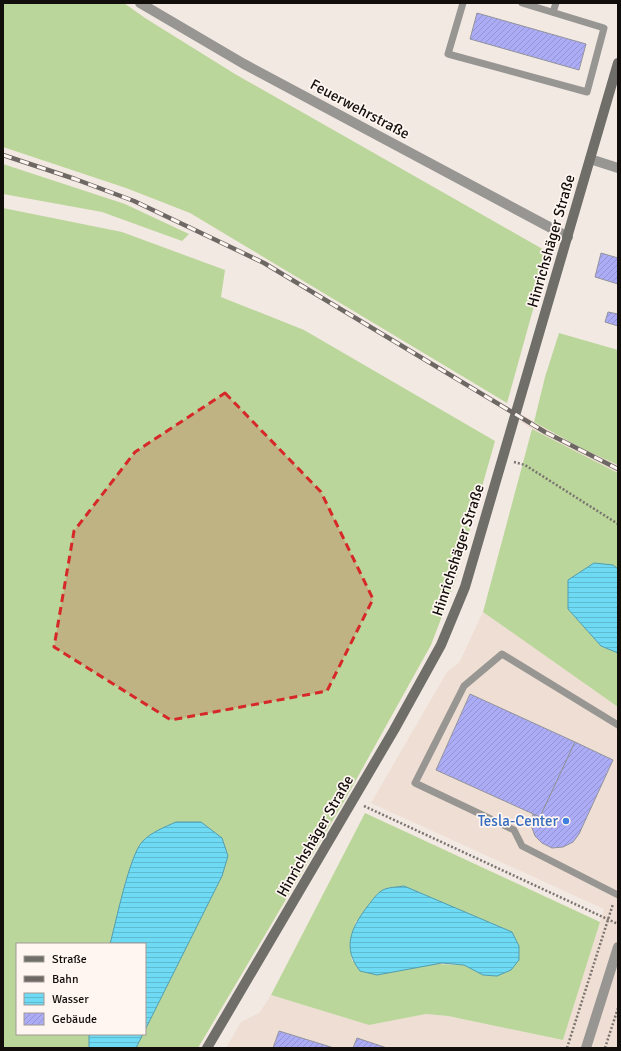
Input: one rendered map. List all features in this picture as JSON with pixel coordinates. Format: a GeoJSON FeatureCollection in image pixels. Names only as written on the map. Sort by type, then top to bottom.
{"type":"FeatureCollection","features":[{"type":"Feature","properties":{"kind":"main road","name":"Hinrichshäger Straße"},"geometry":{"type":"LineString","coordinates":[[208,1048],[353,801],[441,645],[465,587],[618,63]]}},
{"type":"Feature","properties":{"kind":"street","name":"Feuerwehrstraße"},"geometry":{"type":"LineString","coordinates":[[140,3],[244,64],[568,237]]}},
{"type":"Feature","properties":{"kind":"street"},"geometry":{"type":"LineString","coordinates":[[590,159],[618,168]]}},
{"type":"Feature","properties":{"kind":"street"},"geometry":{"type":"LineString","coordinates":[[586,1048],[618,947]]}},
{"type":"Feature","properties":{"kind":"lane"},"geometry":{"type":"LineString","coordinates":[[463,3],[448,54],[587,92],[604,28],[522,3]]}},
{"type":"Feature","properties":{"kind":"lane"},"geometry":{"type":"LineString","coordinates":[[553,12],[556,3]]}},
{"type":"Feature","properties":{"kind":"lane"},"geometry":{"type":"LineString","coordinates":[[617,894],[522,846],[514,830],[416,783],[464,686],[502,654],[618,725]]}},
{"type":"Feature","properties":{"kind":"path"},"geometry":{"type":"LineString","coordinates":[[503,458],[525,465],[618,524]]}},
{"type":"Feature","properties":{"kind":"path"},"geometry":{"type":"LineString","coordinates":[[353,801],[618,924]]}},
{"type":"Feature","properties":{"kind":"path"},"geometry":{"type":"LineString","coordinates":[[567,1048],[617,894]]}},
{"type":"Feature","properties":{"kind":"path"},"geometry":{"type":"LineString","coordinates":[[605,1048],[618,1008]]}},
{"type":"Feature","properties":{"kind":"highlighted area"},"geometry":{"type":"Polygon","coordinates":[[[225,393],[321,492],[373,599],[327,691],[171,720],[54,647],[74,531],[135,452],[225,393]]]}},
{"type":"Feature","properties":{"kind":"shaded area"},"geometry":{"type":"Polygon","coordinates":[[[523,415],[556,435],[618,465],[618,473],[532,429],[521,422],[523,415]]]}},
{"type":"Feature","properties":{"kind":"shaded area"},"geometry":{"type":"Polygon","coordinates":[[[483,612],[618,707],[618,1048],[226,1048],[241,1022],[259,1013],[271,995],[369,1025],[426,1014],[448,1016],[563,1040],[604,909],[371,803],[447,672],[459,663],[483,612]]]}},
{"type":"Feature","properties":{"kind":"green space"},"geometry":{"type":"Polygon","coordinates":[[[3,3],[124,3],[145,18],[235,74],[546,251],[544,270],[507,403],[190,213],[126,188],[3,147],[3,3]]]}},
{"type":"Feature","properties":{"kind":"green space"},"geometry":{"type":"Polygon","coordinates":[[[3,164],[125,204],[189,234],[182,241],[102,212],[3,194],[3,164]]]}},
{"type":"Feature","properties":{"kind":"green space"},"geometry":{"type":"Polygon","coordinates":[[[3,208],[122,232],[225,270],[221,297],[304,330],[495,441],[455,582],[431,645],[346,798],[198,1048],[3,1048],[3,208]]]}},
{"type":"Feature","properties":{"kind":"green space"},"geometry":{"type":"Polygon","coordinates":[[[559,333],[618,350],[618,465],[583,449],[534,422],[545,377],[559,333]]]}},
{"type":"Feature","properties":{"kind":"green space"},"geometry":{"type":"Polygon","coordinates":[[[532,429],[618,473],[618,569],[613,565],[568,609],[601,646],[618,653],[618,707],[483,612],[532,429]]]}},
{"type":"Feature","properties":{"kind":"green space"},"geometry":{"type":"Polygon","coordinates":[[[365,813],[600,922],[563,1040],[448,1016],[426,1014],[369,1025],[271,995],[365,813]],[[356,921],[350,944],[352,961],[465,965],[483,975],[497,976],[356,921]]]}},
{"type":"Feature","properties":{"kind":"water"},"geometry":{"type":"Polygon","coordinates":[[[594,563],[613,565],[618,569],[618,653],[601,646],[568,609],[568,580],[594,563]]]}},
{"type":"Feature","properties":{"kind":"water"},"geometry":{"type":"Polygon","coordinates":[[[176,822],[201,822],[222,838],[228,856],[222,876],[146,1028],[146,943],[110,943],[132,861],[142,842],[158,830],[176,822]]]}},
{"type":"Feature","properties":{"kind":"water"},"geometry":{"type":"Polygon","coordinates":[[[404,886],[512,932],[519,946],[519,960],[511,970],[497,976],[483,975],[464,965],[442,963],[377,975],[360,971],[354,963],[351,954],[350,946],[353,930],[361,915],[382,890],[404,886]]]}},
{"type":"Feature","properties":{"kind":"water"},"geometry":{"type":"Polygon","coordinates":[[[89,1035],[142,1035],[136,1048],[89,1048],[89,1035]]]}},
{"type":"Feature","properties":{"kind":"building"},"geometry":{"type":"Polygon","coordinates":[[[477,13],[586,44],[579,70],[470,39],[477,13]]]}},
{"type":"Feature","properties":{"kind":"building"},"geometry":{"type":"Polygon","coordinates":[[[601,253],[618,258],[618,284],[595,277],[601,253]]]}},
{"type":"Feature","properties":{"kind":"building"},"geometry":{"type":"Polygon","coordinates":[[[608,312],[618,314],[618,326],[605,322],[608,312]]]}},
{"type":"Feature","properties":{"kind":"building"},"geometry":{"type":"Polygon","coordinates":[[[470,694],[575,742],[540,817],[436,770],[470,694]]]}},
{"type":"Feature","properties":{"kind":"building"},"geometry":{"type":"Polygon","coordinates":[[[575,742],[613,760],[579,834],[573,842],[563,847],[552,848],[542,843],[535,836],[531,825],[533,814],[540,817],[575,742]]]}},
{"type":"Feature","properties":{"kind":"building"},"geometry":{"type":"Polygon","coordinates":[[[279,1031],[334,1048],[273,1048],[279,1031]]]}},
{"type":"Feature","properties":{"kind":"building"},"geometry":{"type":"Polygon","coordinates":[[[357,1038],[387,1048],[353,1048],[357,1038]]]}},
{"type":"Feature","properties":{"kind":"railway"},"geometry":{"type":"LineString","coordinates":[[3,155],[75,179],[134,201],[264,263],[545,432],[618,469]]}},
{"type":"Feature","properties":{"kind":"place","name":"Tesla-Center"},"geometry":{"type":"Point","coordinates":[566,821]}}]}
